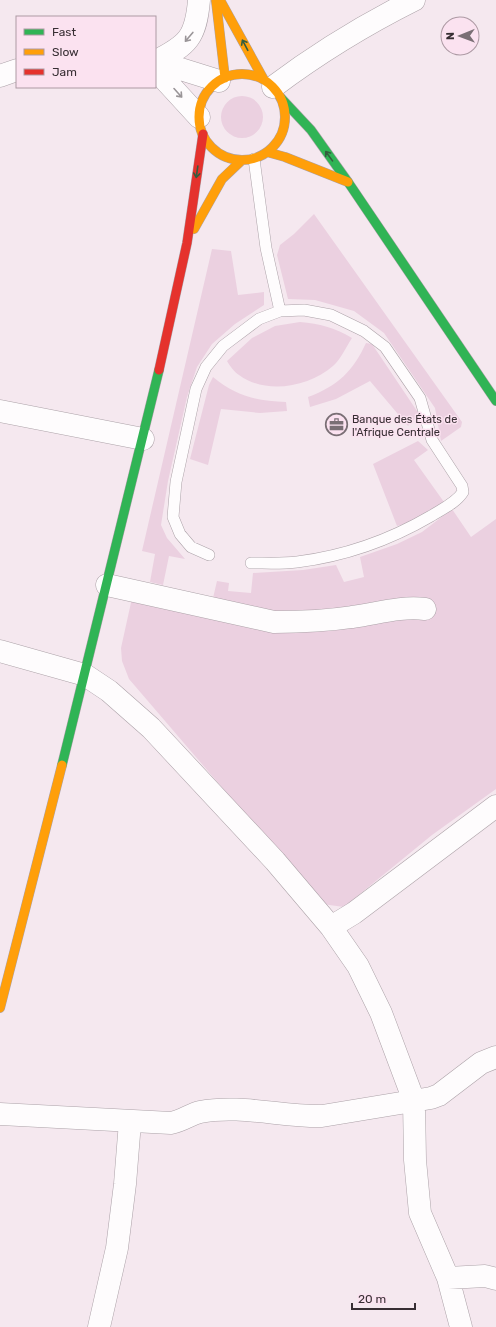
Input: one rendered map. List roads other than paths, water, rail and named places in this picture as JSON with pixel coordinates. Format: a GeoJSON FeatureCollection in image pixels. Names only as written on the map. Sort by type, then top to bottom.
{"type":"FeatureCollection","features":[{"type":"Feature","properties":{"kind":"main road"},"geometry":{"type":"LineString","coordinates":[[216,0],[222,80]]}},
{"type":"Feature","properties":{"kind":"main road"},"geometry":{"type":"LineString","coordinates":[[201,125],[209,144],[218,153],[229,158],[242,160],[254,159],[267,152],[278,141],[284,128],[285,113],[220,0]]}},
{"type":"Feature","properties":{"kind":"main road"},"geometry":{"type":"LineString","coordinates":[[0,1007],[85,675],[143,439],[187,243],[201,125],[202,103],[208,90],[222,80],[238,75],[251,75],[272,88],[311,130],[348,182],[496,401]]}},
{"type":"Feature","properties":{"kind":"main road"},"geometry":{"type":"LineString","coordinates":[[267,152],[285,157],[348,182]]}},
{"type":"Feature","properties":{"kind":"main road"},"geometry":{"type":"LineString","coordinates":[[187,243],[222,179],[242,160]]}},
{"type":"Feature","properties":{"kind":"street"},"geometry":{"type":"LineString","coordinates":[[156,63],[178,50],[194,31],[198,0]]}},
{"type":"Feature","properties":{"kind":"street"},"geometry":{"type":"LineString","coordinates":[[272,88],[304,64],[346,38],[414,0]]}},
{"type":"Feature","properties":{"kind":"street"},"geometry":{"type":"LineString","coordinates":[[156,64],[222,80]]}},
{"type":"Feature","properties":{"kind":"street"},"geometry":{"type":"LineString","coordinates":[[156,65],[201,125]]}},
{"type":"Feature","properties":{"kind":"street"},"geometry":{"type":"LineString","coordinates":[[0,411],[143,439]]}},
{"type":"Feature","properties":{"kind":"street"},"geometry":{"type":"LineString","coordinates":[[107,585],[274,622],[300,622],[351,617],[411,608],[425,609]]}},
{"type":"Feature","properties":{"kind":"street"},"geometry":{"type":"LineString","coordinates":[[0,651],[85,675],[109,691],[151,728],[275,861],[331,927],[358,966],[381,1013],[414,1101],[415,1160],[420,1213],[448,1278],[462,1327]]}},
{"type":"Feature","properties":{"kind":"street"},"geometry":{"type":"LineString","coordinates":[[331,927],[354,913],[496,806]]}},
{"type":"Feature","properties":{"kind":"street"},"geometry":{"type":"LineString","coordinates":[[0,1114],[171,1123],[184,1120],[199,1112],[218,1110],[248,1110],[304,1116],[322,1116],[414,1101],[439,1095],[481,1063],[496,1057]]}},
{"type":"Feature","properties":{"kind":"street"},"geometry":{"type":"LineString","coordinates":[[99,1327],[116,1248],[126,1184],[130,1122]]}},
{"type":"Feature","properties":{"kind":"street"},"geometry":{"type":"LineString","coordinates":[[448,1278],[485,1276],[496,1279]]}},
{"type":"Feature","properties":{"kind":"lane"},"geometry":{"type":"LineString","coordinates":[[254,159],[266,248],[280,311]]}},
{"type":"Feature","properties":{"kind":"lane"},"geometry":{"type":"LineString","coordinates":[[209,555],[191,547],[180,534],[173,517],[176,482],[196,389],[206,367],[223,346],[259,319],[280,311],[304,310],[331,315],[364,331],[385,347],[420,398],[432,440],[462,486],[463,492],[451,504],[410,528],[375,544],[333,555],[297,562],[251,563]]}},
{"type":"Feature","properties":{"kind":"place","name":"Banque des États de l'Afrique Centrale"},"geometry":{"type":"Point","coordinates":[337,425]}}]}
